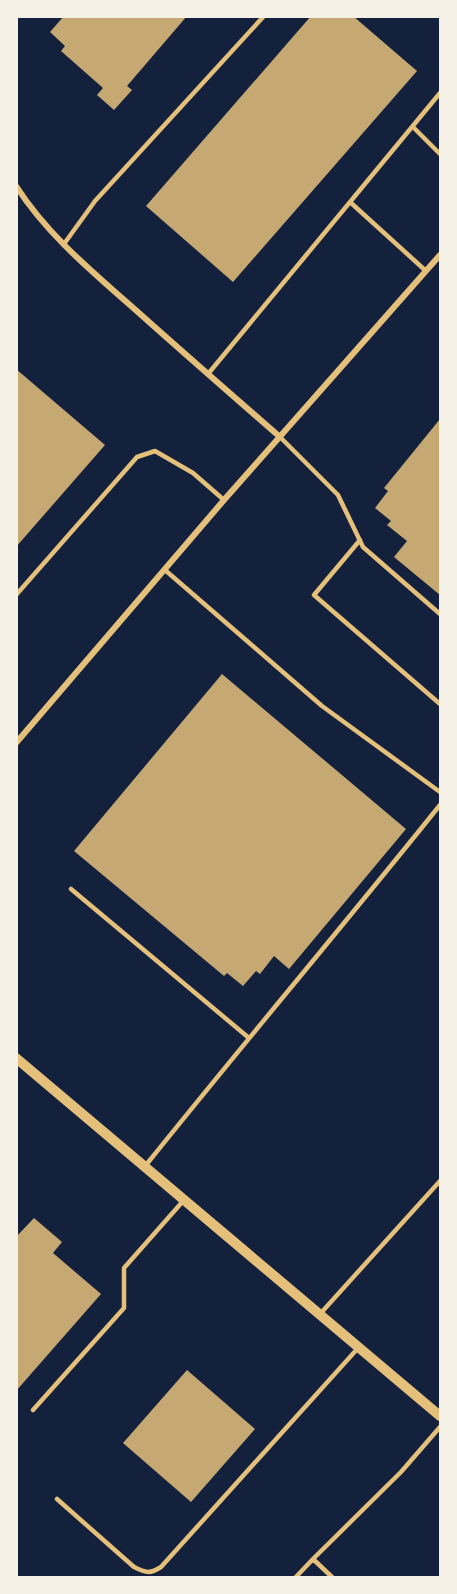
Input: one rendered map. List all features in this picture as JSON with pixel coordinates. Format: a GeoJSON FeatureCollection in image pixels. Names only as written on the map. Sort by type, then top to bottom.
{"type":"FeatureCollection","features":[{"type":"Feature","properties":{"kind":"street"},"geometry":{"type":"LineString","coordinates":[[16,186],[29,206],[64,244],[109,287],[280,437]]}},
{"type":"Feature","properties":{"kind":"street"},"geometry":{"type":"LineString","coordinates":[[16,742],[224,500],[441,255]]}},
{"type":"Feature","properties":{"kind":"street"},"geometry":{"type":"LineString","coordinates":[[16,1058],[441,1416]]}},
{"type":"Feature","properties":{"kind":"lane"},"geometry":{"type":"LineString","coordinates":[[64,244],[95,201],[264,16]]}},
{"type":"Feature","properties":{"kind":"lane"},"geometry":{"type":"LineString","coordinates":[[207,374],[441,93]]}},
{"type":"Feature","properties":{"kind":"lane"},"geometry":{"type":"LineString","coordinates":[[413,127],[441,154]]}},
{"type":"Feature","properties":{"kind":"lane"},"geometry":{"type":"LineString","coordinates":[[350,202],[426,271]]}},
{"type":"Feature","properties":{"kind":"lane"},"geometry":{"type":"LineString","coordinates":[[280,437],[338,495],[363,547],[441,614]]}},
{"type":"Feature","properties":{"kind":"lane"},"geometry":{"type":"LineString","coordinates":[[16,596],[136,457],[156,451],[192,472],[224,500]]}},
{"type":"Feature","properties":{"kind":"lane"},"geometry":{"type":"LineString","coordinates":[[360,540],[314,595],[441,704]]}},
{"type":"Feature","properties":{"kind":"lane"},"geometry":{"type":"LineString","coordinates":[[165,570],[322,706],[441,792]]}},
{"type":"Feature","properties":{"kind":"lane"},"geometry":{"type":"LineString","coordinates":[[145,1166],[441,805]]}},
{"type":"Feature","properties":{"kind":"lane"},"geometry":{"type":"LineString","coordinates":[[71,889],[249,1038]]}},
{"type":"Feature","properties":{"kind":"lane"},"geometry":{"type":"LineString","coordinates":[[320,1314],[441,1181]]}},
{"type":"Feature","properties":{"kind":"lane"},"geometry":{"type":"LineString","coordinates":[[33,1410],[124,1308],[124,1268],[184,1200]]}},
{"type":"Feature","properties":{"kind":"lane"},"geometry":{"type":"LineString","coordinates":[[57,1499],[134,1566],[144,1572],[153,1572],[161,1567],[359,1347]]}},
{"type":"Feature","properties":{"kind":"lane"},"geometry":{"type":"LineString","coordinates":[[295,1578],[401,1472],[441,1427]]}},
{"type":"Feature","properties":{"kind":"lane"},"geometry":{"type":"LineString","coordinates":[[313,1558],[333,1578]]}},
{"type":"Feature","properties":{"kind":"building"},"geometry":{"type":"Polygon","coordinates":[[[64,16],[187,16],[127,86],[132,90],[114,110],[97,95],[103,88],[61,51],[65,46],[50,32],[64,16]]]}},
{"type":"Feature","properties":{"kind":"building"},"geometry":{"type":"Polygon","coordinates":[[[311,16],[353,16],[417,71],[233,282],[146,206],[311,16]]]}},
{"type":"Feature","properties":{"kind":"building"},"geometry":{"type":"Polygon","coordinates":[[[16,369],[105,445],[16,547],[16,369]]]}},
{"type":"Feature","properties":{"kind":"building"},"geometry":{"type":"Polygon","coordinates":[[[440,419],[440,595],[394,557],[407,541],[387,525],[391,521],[375,508],[388,491],[384,488],[440,419]]]}},
{"type":"Feature","properties":{"kind":"building"},"geometry":{"type":"Polygon","coordinates":[[[222,674],[406,829],[289,969],[274,956],[260,974],[256,971],[243,986],[227,973],[224,976],[74,851],[222,674]]]}},
{"type":"Feature","properties":{"kind":"building"},"geometry":{"type":"Polygon","coordinates":[[[34,1218],[62,1242],[53,1253],[101,1294],[16,1391],[16,1237],[34,1218]]]}},
{"type":"Feature","properties":{"kind":"building"},"geometry":{"type":"Polygon","coordinates":[[[187,1370],[255,1429],[191,1502],[123,1443],[187,1370]]]}}]}
